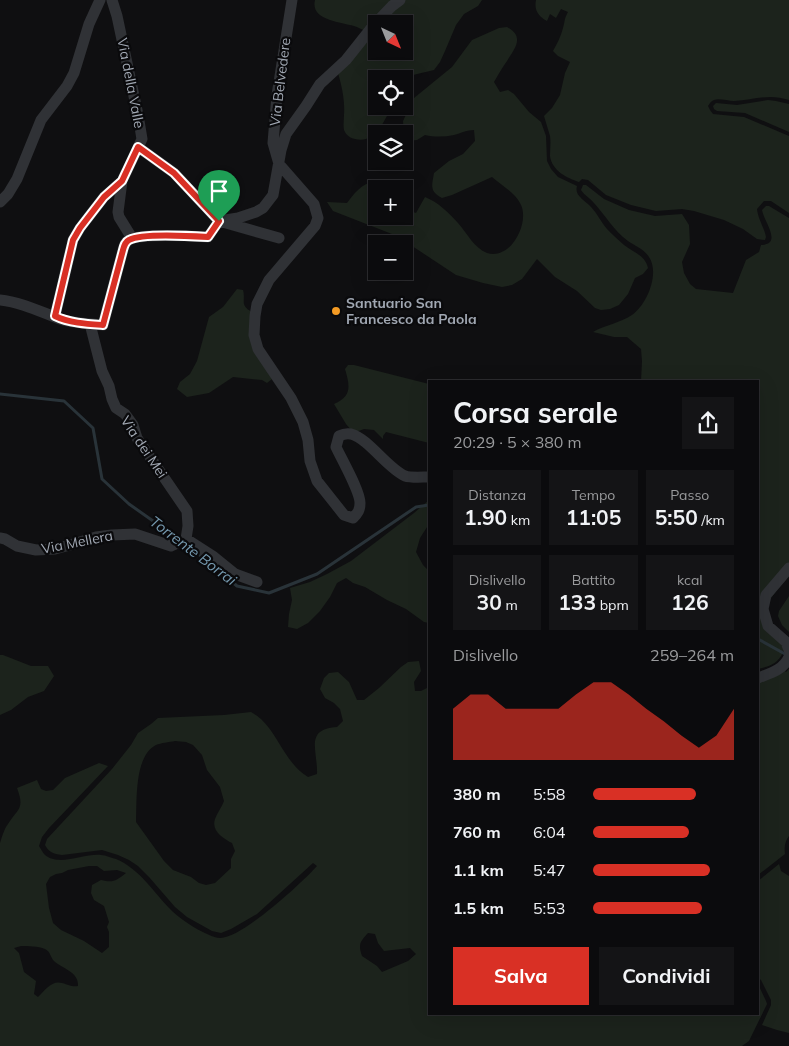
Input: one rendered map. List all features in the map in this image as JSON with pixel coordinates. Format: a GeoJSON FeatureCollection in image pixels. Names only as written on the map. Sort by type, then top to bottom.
{"type":"FeatureCollection","features":[{"type":"Feature","properties":{"kind":"street"},"geometry":{"type":"LineString","coordinates":[[0,202],[18,179],[41,120],[67,86],[74,73],[89,24],[100,0]]}},
{"type":"Feature","properties":{"kind":"street","name":"Via della Valle"},"geometry":{"type":"LineString","coordinates":[[112,0],[138,115],[142,139],[138,147],[174,173],[219,221]]}},
{"type":"Feature","properties":{"kind":"street","name":"Via Belvedere"},"geometry":{"type":"LineString","coordinates":[[278,164],[273,143],[277,95],[292,0]]}},
{"type":"Feature","properties":{"kind":"street"},"geometry":{"type":"LineString","coordinates":[[0,300],[9,301],[60,319],[103,325],[123,250],[128,240],[145,236],[208,237],[219,221],[238,218],[263,208],[273,195],[280,150],[286,134],[320,84],[346,60],[373,26],[400,0]]}},
{"type":"Feature","properties":{"kind":"street"},"geometry":{"type":"LineString","coordinates":[[132,238],[118,212],[122,181],[138,147]]}},
{"type":"Feature","properties":{"kind":"street"},"geometry":{"type":"LineString","coordinates":[[278,164],[314,204],[318,218],[315,226],[269,280],[257,304],[254,335],[258,349],[291,398],[303,422],[308,440],[310,461],[317,481],[344,515],[354,518],[359,512],[360,503],[357,490],[336,448],[339,436],[345,433],[360,438],[392,467],[405,476],[428,477]]}},
{"type":"Feature","properties":{"kind":"street"},"geometry":{"type":"LineString","coordinates":[[55,316],[73,240],[104,197],[122,181]]}},
{"type":"Feature","properties":{"kind":"street"},"geometry":{"type":"LineString","coordinates":[[219,221],[279,238]]}},
{"type":"Feature","properties":{"kind":"street","name":"Via dei Mei"},"geometry":{"type":"LineString","coordinates":[[90,324],[99,353],[102,371],[116,408],[125,414],[133,425],[137,438],[188,511],[188,526],[183,541]]}},
{"type":"Feature","properties":{"kind":"street","name":"Via Mellera"},"geometry":{"type":"LineString","coordinates":[[0,538],[17,546],[36,550],[55,549],[96,537],[112,535],[135,534],[172,546],[183,541]]}},
{"type":"Feature","properties":{"kind":"street"},"geometry":{"type":"LineString","coordinates":[[183,541],[214,558],[235,574],[257,582]]}},
{"type":"Feature","properties":{"kind":"street"},"geometry":{"type":"LineString","coordinates":[[789,568],[766,595],[763,609],[768,626],[786,642],[789,650]]}},
{"type":"Feature","properties":{"kind":"street"},"geometry":{"type":"LineString","coordinates":[[759,678],[778,670],[786,664],[789,657]]}},
{"type":"Feature","properties":{"kind":"shaded area"},"geometry":{"type":"Polygon","coordinates":[[[315,0],[394,0],[380,15],[368,15],[368,28],[365,31],[355,26],[327,19],[317,12],[315,0]]]}},
{"type":"Feature","properties":{"kind":"shaded area"},"geometry":{"type":"Polygon","coordinates":[[[404,0],[482,0],[478,6],[464,14],[456,25],[440,62],[434,70],[413,75],[413,70],[368,70],[368,115],[387,115],[381,125],[368,125],[368,138],[353,139],[344,130],[344,99],[338,73],[368,36],[368,60],[413,60],[413,15],[388,15],[404,0]]]}},
{"type":"Feature","properties":{"kind":"shaded area"},"geometry":{"type":"Polygon","coordinates":[[[536,0],[789,0],[789,100],[775,97],[734,101],[716,99],[708,106],[713,114],[744,117],[789,136],[789,213],[771,201],[764,201],[757,209],[765,233],[765,240],[757,239],[743,229],[724,220],[694,211],[682,209],[656,211],[631,205],[606,195],[588,180],[582,179],[579,182],[557,170],[551,161],[550,136],[544,116],[552,108],[560,95],[565,73],[570,62],[553,51],[568,12],[561,9],[556,18],[550,14],[547,21],[537,12],[536,0]]]}},
{"type":"Feature","properties":{"kind":"shaded area"},"geometry":{"type":"Polygon","coordinates":[[[507,27],[516,35],[517,39],[513,52],[494,82],[500,92],[508,90],[514,94],[529,112],[541,122],[546,136],[547,161],[551,169],[558,177],[577,186],[577,193],[593,209],[607,229],[624,245],[642,257],[647,264],[648,268],[643,274],[635,278],[628,294],[619,305],[610,309],[601,310],[595,308],[577,291],[555,277],[537,259],[522,279],[512,285],[502,287],[456,275],[413,247],[413,235],[394,235],[369,225],[413,225],[413,212],[416,213],[425,197],[447,212],[482,251],[496,254],[504,251],[517,238],[523,220],[523,211],[520,203],[515,196],[492,177],[442,198],[433,190],[434,173],[449,161],[463,154],[475,141],[474,130],[447,136],[425,135],[413,140],[413,125],[403,125],[406,115],[413,115],[414,98],[452,67],[472,40],[499,28],[507,27]]]}},
{"type":"Feature","properties":{"kind":"shaded area"},"geometry":{"type":"Polygon","coordinates":[[[768,100],[789,104],[789,132],[745,113],[717,111],[713,106],[716,103],[737,105],[768,100]]]}},
{"type":"Feature","properties":{"kind":"shaded area"},"geometry":{"type":"Polygon","coordinates":[[[368,184],[368,225],[333,211],[327,202],[347,203],[368,184]]]}},
{"type":"Feature","properties":{"kind":"shaded area"},"geometry":{"type":"Polygon","coordinates":[[[583,185],[586,185],[604,199],[629,210],[655,216],[682,214],[689,225],[690,244],[682,262],[684,273],[690,284],[696,289],[733,293],[746,260],[759,252],[761,245],[771,241],[771,232],[762,210],[769,206],[789,218],[789,575],[771,598],[764,611],[783,647],[781,656],[770,665],[759,669],[759,380],[641,380],[641,349],[627,337],[614,337],[593,332],[627,318],[643,304],[650,288],[653,271],[647,254],[618,232],[581,190],[583,185]]]}},
{"type":"Feature","properties":{"kind":"shaded area"},"geometry":{"type":"Polygon","coordinates":[[[237,289],[243,290],[244,305],[252,312],[272,379],[267,383],[262,380],[233,377],[209,393],[187,397],[177,389],[180,382],[190,374],[197,361],[209,317],[223,307],[237,289]]]}},
{"type":"Feature","properties":{"kind":"shaded area"},"geometry":{"type":"Polygon","coordinates":[[[348,365],[354,365],[428,384],[428,443],[386,432],[383,439],[374,430],[352,431],[334,404],[347,394],[348,381],[345,369],[348,365]]]}},
{"type":"Feature","properties":{"kind":"shaded area"},"geometry":{"type":"Polygon","coordinates":[[[428,501],[428,526],[420,538],[416,552],[428,570],[428,623],[406,609],[346,578],[337,583],[320,611],[308,623],[297,629],[288,627],[292,600],[290,588],[310,582],[351,561],[428,501]]]}},
{"type":"Feature","properties":{"kind":"shaded area"},"geometry":{"type":"Polygon","coordinates":[[[789,596],[789,632],[782,625],[778,616],[779,611],[789,596]]]}},
{"type":"Feature","properties":{"kind":"shaded area"},"geometry":{"type":"Polygon","coordinates":[[[0,655],[31,666],[48,666],[54,676],[44,691],[28,697],[11,710],[0,715],[0,655]]]}},
{"type":"Feature","properties":{"kind":"shaded area"},"geometry":{"type":"Polygon","coordinates":[[[419,661],[421,671],[414,682],[415,691],[421,691],[428,688],[428,1015],[759,1015],[759,986],[767,1004],[749,1041],[742,1046],[0,1046],[0,843],[5,828],[19,808],[20,800],[17,788],[37,780],[41,789],[46,791],[53,790],[65,778],[99,763],[108,766],[42,837],[39,846],[45,855],[57,860],[95,855],[105,855],[116,859],[125,863],[139,875],[171,910],[187,923],[215,937],[230,936],[271,908],[317,866],[313,863],[257,914],[221,933],[212,931],[187,917],[175,907],[138,866],[129,860],[102,850],[62,855],[56,854],[45,845],[47,839],[112,769],[138,733],[158,718],[251,712],[260,718],[273,733],[294,765],[308,777],[317,774],[316,737],[320,732],[337,727],[343,721],[340,709],[325,698],[320,689],[324,678],[329,673],[338,672],[349,682],[357,700],[364,700],[408,662],[419,661]],[[175,741],[156,745],[144,759],[138,780],[136,822],[164,861],[173,870],[191,877],[199,883],[206,885],[215,883],[231,868],[231,859],[235,851],[232,843],[216,831],[214,823],[224,801],[220,787],[207,770],[202,755],[193,745],[175,741]],[[97,866],[68,870],[50,877],[46,884],[49,908],[53,923],[61,930],[84,941],[102,953],[109,947],[107,927],[109,922],[104,906],[94,900],[91,893],[92,885],[101,880],[114,881],[126,873],[117,870],[104,871],[97,866]],[[368,933],[360,946],[362,956],[377,966],[382,972],[408,961],[416,954],[410,948],[384,951],[378,943],[375,934],[368,933]],[[21,946],[14,948],[19,953],[24,972],[36,981],[34,994],[38,997],[49,986],[58,982],[78,986],[76,977],[54,961],[45,949],[21,946]]]}},
{"type":"Feature","properties":{"kind":"shaded area"},"geometry":{"type":"Polygon","coordinates":[[[782,668],[786,672],[789,669],[789,836],[785,844],[785,854],[759,874],[759,677],[782,668]]]}},
{"type":"Feature","properties":{"kind":"shaded area"},"geometry":{"type":"Polygon","coordinates":[[[779,864],[781,871],[789,876],[789,1033],[762,1025],[771,1005],[771,1000],[759,979],[759,880],[779,864]]]}},
{"type":"Feature","properties":{"kind":"waterway","name":"Torrente Borrai"},"geometry":{"type":"LineString","coordinates":[[0,394],[64,401],[93,428],[102,479],[129,504],[180,540]]}},
{"type":"Feature","properties":{"kind":"waterway","name":"Torrente Borrai"},"geometry":{"type":"LineString","coordinates":[[195,551],[237,586],[269,593],[317,574],[416,507],[428,505]]}},
{"type":"Feature","properties":{"kind":"waterway","name":"Torrente Borrai"},"geometry":{"type":"LineString","coordinates":[[759,640],[785,654]]}},
{"type":"Feature","properties":{"kind":"place","name":"Santuario San Francesco da Paola"},"geometry":{"type":"Point","coordinates":[336,311]}},
{"type":"Feature","properties":{"kind":"route"},"geometry":{"type":"LineString","coordinates":[[138,147],[174,173],[219,221],[208,237],[145,236],[128,240],[116,272],[103,325],[60,319],[55,316],[73,240],[104,197],[122,181],[138,147]]}}]}
